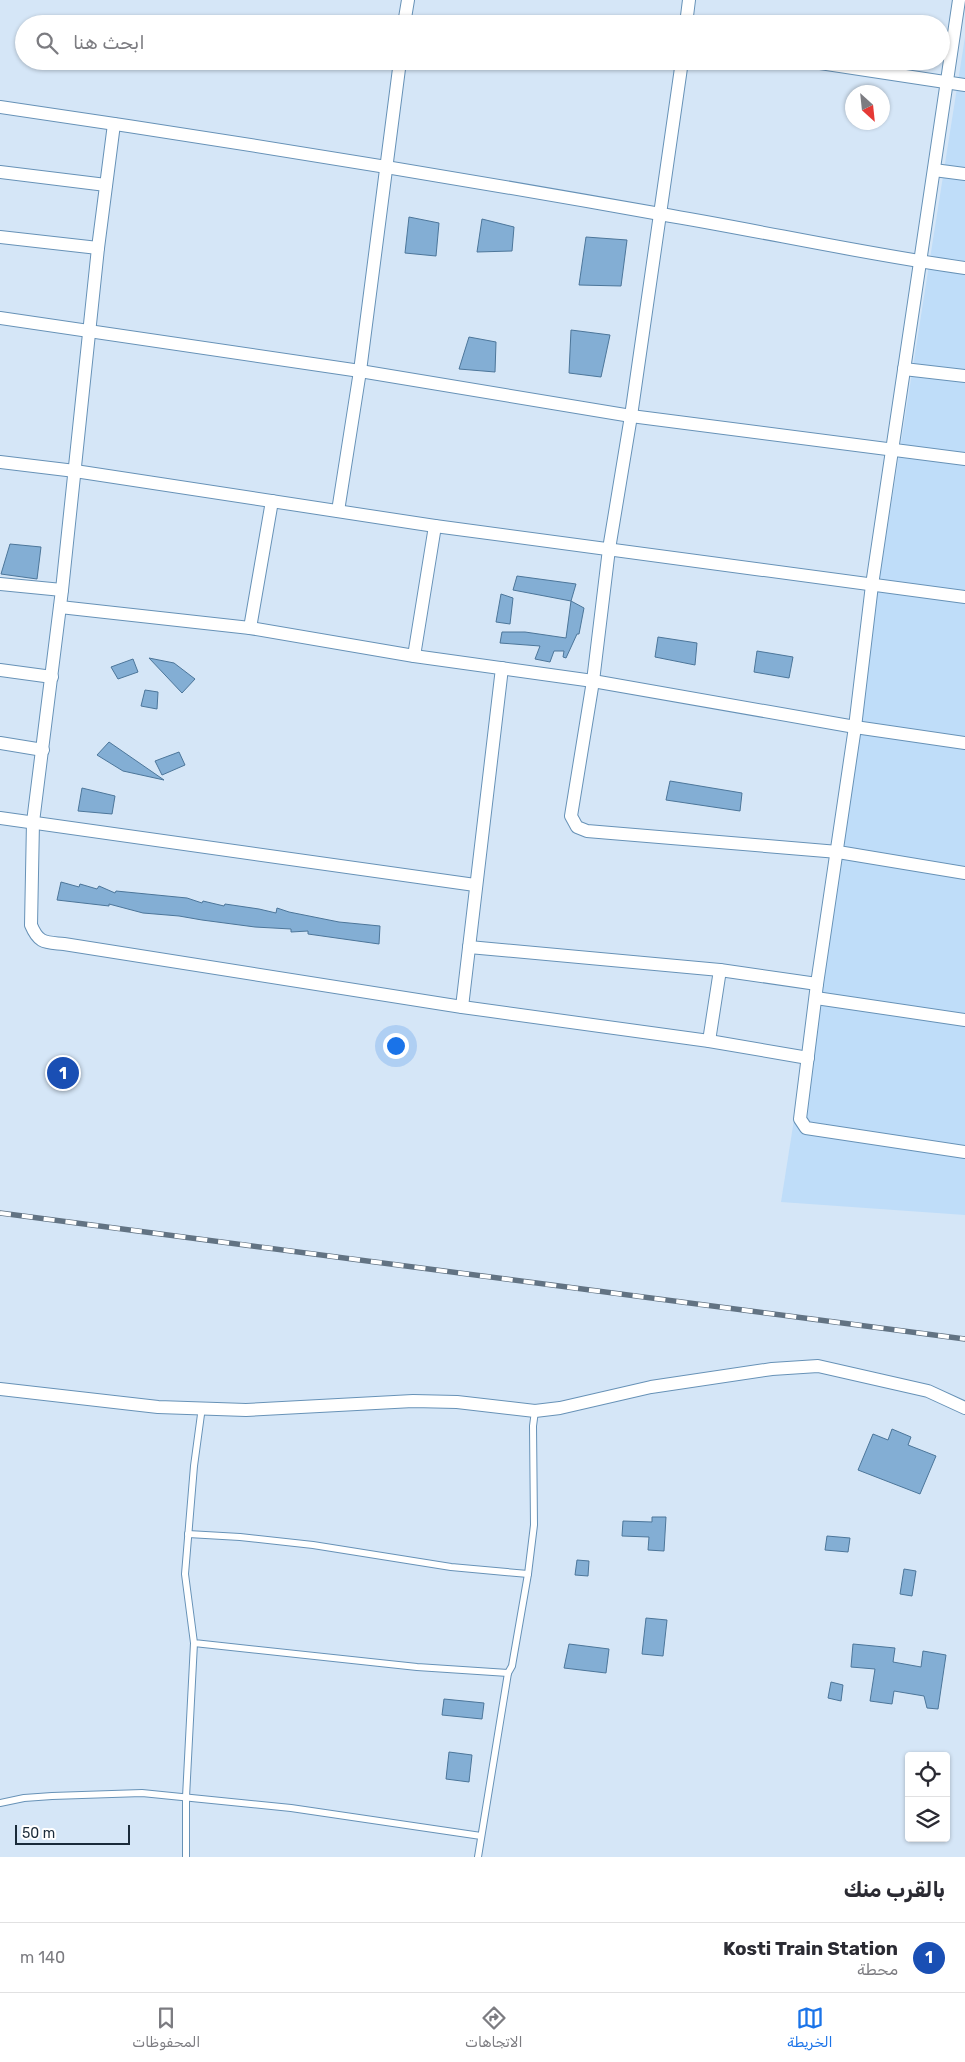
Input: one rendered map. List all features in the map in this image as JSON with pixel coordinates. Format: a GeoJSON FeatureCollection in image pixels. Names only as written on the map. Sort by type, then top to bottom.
{"type":"FeatureCollection","features":[{"type":"Feature","properties":{"kind":"street"},"geometry":{"type":"LineString","coordinates":[[406,15],[408,0]]}},
{"type":"Feature","properties":{"kind":"street"},"geometry":{"type":"LineString","coordinates":[[687,15],[689,0]]}},
{"type":"Feature","properties":{"kind":"street"},"geometry":{"type":"LineString","coordinates":[[950,62],[959,0]]}},
{"type":"Feature","properties":{"kind":"street"},"geometry":{"type":"LineString","coordinates":[[338,511],[360,371],[399,70]]}},
{"type":"Feature","properties":{"kind":"street"},"geometry":{"type":"LineString","coordinates":[[681,70],[631,416],[609,549],[593,681],[571,816],[577,827],[588,831],[838,852],[965,873]]}},
{"type":"Feature","properties":{"kind":"street"},"geometry":{"type":"LineString","coordinates":[[864,70],[965,85]]}},
{"type":"Feature","properties":{"kind":"street"},"geometry":{"type":"LineString","coordinates":[[949,70],[919,261],[894,449],[872,585],[855,727],[817,984],[800,1118],[806,1128],[965,1152]]}},
{"type":"Feature","properties":{"kind":"street"},"geometry":{"type":"LineString","coordinates":[[0,107],[386,168],[965,268]]}},
{"type":"Feature","properties":{"kind":"street"},"geometry":{"type":"LineString","coordinates":[[114,124],[98,248],[52,677],[33,822],[31,924],[36,936],[44,942],[74,945],[462,1007],[709,1041],[808,1058]]}},
{"type":"Feature","properties":{"kind":"street"},"geometry":{"type":"LineString","coordinates":[[934,170],[965,174]]}},
{"type":"Feature","properties":{"kind":"street"},"geometry":{"type":"LineString","coordinates":[[0,172],[106,185]]}},
{"type":"Feature","properties":{"kind":"street"},"geometry":{"type":"LineString","coordinates":[[0,237],[98,248]]}},
{"type":"Feature","properties":{"kind":"street"},"geometry":{"type":"LineString","coordinates":[[0,318],[89,333],[360,371],[631,416],[965,459]]}},
{"type":"Feature","properties":{"kind":"street"},"geometry":{"type":"LineString","coordinates":[[904,369],[965,376]]}},
{"type":"Feature","properties":{"kind":"street"},"geometry":{"type":"LineString","coordinates":[[0,462],[75,471],[435,526],[965,597]]}},
{"type":"Feature","properties":{"kind":"street"},"geometry":{"type":"LineString","coordinates":[[250,628],[272,501]]}},
{"type":"Feature","properties":{"kind":"street"},"geometry":{"type":"LineString","coordinates":[[414,656],[435,526]]}},
{"type":"Feature","properties":{"kind":"street"},"geometry":{"type":"LineString","coordinates":[[0,584],[62,590]]}},
{"type":"Feature","properties":{"kind":"street"},"geometry":{"type":"LineString","coordinates":[[60,607],[250,628],[414,656],[593,681],[855,727],[965,743]]}},
{"type":"Feature","properties":{"kind":"street"},"geometry":{"type":"LineString","coordinates":[[462,1007],[502,668]]}},
{"type":"Feature","properties":{"kind":"street"},"geometry":{"type":"LineString","coordinates":[[0,670],[52,677]]}},
{"type":"Feature","properties":{"kind":"street"},"geometry":{"type":"LineString","coordinates":[[0,743],[43,750]]}},
{"type":"Feature","properties":{"kind":"street"},"geometry":{"type":"LineString","coordinates":[[0,818],[475,885]]}},
{"type":"Feature","properties":{"kind":"street"},"geometry":{"type":"LineString","coordinates":[[469,947],[720,970],[817,984]]}},
{"type":"Feature","properties":{"kind":"street"},"geometry":{"type":"LineString","coordinates":[[709,1041],[720,970]]}},
{"type":"Feature","properties":{"kind":"street"},"geometry":{"type":"LineString","coordinates":[[816,998],[965,1020]]}},
{"type":"Feature","properties":{"kind":"street"},"geometry":{"type":"LineString","coordinates":[[0,1389],[158,1406],[246,1410],[413,1401],[457,1402],[535,1411],[560,1408],[651,1387],[772,1369],[818,1366],[928,1390],[965,1408]]}},
{"type":"Feature","properties":{"kind":"lane"},"geometry":{"type":"LineString","coordinates":[[186,1857],[186,1797],[194,1643],[185,1574],[194,1466],[202,1407]]}},
{"type":"Feature","properties":{"kind":"lane"},"geometry":{"type":"LineString","coordinates":[[478,1857],[508,1673],[512,1666],[528,1574],[534,1525],[533,1426],[535,1411]]}},
{"type":"Feature","properties":{"kind":"lane"},"geometry":{"type":"LineString","coordinates":[[188,1534],[240,1537],[313,1545],[451,1567],[528,1574]]}},
{"type":"Feature","properties":{"kind":"lane"},"geometry":{"type":"LineString","coordinates":[[194,1643],[417,1667],[508,1673]]}},
{"type":"Feature","properties":{"kind":"lane"},"geometry":{"type":"LineString","coordinates":[[0,1803],[34,1797],[142,1793],[291,1808],[481,1836]]}},
{"type":"Feature","properties":{"kind":"shaded area"},"geometry":{"type":"Polygon","coordinates":[[[965,37],[965,1215],[781,1202],[965,37]]]}},
{"type":"Feature","properties":{"kind":"building"},"geometry":{"type":"Polygon","coordinates":[[[409,217],[439,223],[436,256],[405,253],[409,217]]]}},
{"type":"Feature","properties":{"kind":"building"},"geometry":{"type":"Polygon","coordinates":[[[482,219],[514,227],[512,251],[477,252],[482,219]]]}},
{"type":"Feature","properties":{"kind":"building"},"geometry":{"type":"Polygon","coordinates":[[[586,237],[627,240],[621,286],[579,285],[586,237]]]}},
{"type":"Feature","properties":{"kind":"building"},"geometry":{"type":"Polygon","coordinates":[[[571,330],[610,335],[601,377],[569,373],[571,330]]]}},
{"type":"Feature","properties":{"kind":"building"},"geometry":{"type":"Polygon","coordinates":[[[469,337],[496,342],[495,372],[459,369],[469,337]]]}},
{"type":"Feature","properties":{"kind":"building"},"geometry":{"type":"Polygon","coordinates":[[[10,544],[41,547],[37,579],[1,574],[10,544]]]}},
{"type":"Feature","properties":{"kind":"building"},"geometry":{"type":"Polygon","coordinates":[[[517,576],[576,584],[571,601],[513,590],[517,576]]]}},
{"type":"Feature","properties":{"kind":"building"},"geometry":{"type":"Polygon","coordinates":[[[501,594],[513,598],[510,624],[496,622],[501,594]]]}},
{"type":"Feature","properties":{"kind":"building"},"geometry":{"type":"Polygon","coordinates":[[[571,601],[584,608],[579,634],[577,634],[566,658],[563,657],[564,651],[554,651],[550,662],[535,659],[540,646],[500,643],[502,632],[525,632],[566,638],[571,601]]]}},
{"type":"Feature","properties":{"kind":"building"},"geometry":{"type":"Polygon","coordinates":[[[658,637],[697,643],[695,665],[655,657],[658,637]]]}},
{"type":"Feature","properties":{"kind":"building"},"geometry":{"type":"Polygon","coordinates":[[[757,651],[793,657],[789,678],[754,672],[757,651]]]}},
{"type":"Feature","properties":{"kind":"building"},"geometry":{"type":"Polygon","coordinates":[[[149,658],[174,663],[195,679],[182,693],[149,658]]]}},
{"type":"Feature","properties":{"kind":"building"},"geometry":{"type":"Polygon","coordinates":[[[133,659],[138,672],[118,679],[111,667],[133,659]]]}},
{"type":"Feature","properties":{"kind":"building"},"geometry":{"type":"Polygon","coordinates":[[[145,690],[158,692],[157,709],[141,706],[145,690]]]}},
{"type":"Feature","properties":{"kind":"building"},"geometry":{"type":"Polygon","coordinates":[[[109,742],[164,780],[123,771],[97,755],[109,742]]]}},
{"type":"Feature","properties":{"kind":"building"},"geometry":{"type":"Polygon","coordinates":[[[179,752],[185,765],[162,775],[155,761],[179,752]]]}},
{"type":"Feature","properties":{"kind":"building"},"geometry":{"type":"Polygon","coordinates":[[[670,781],[742,793],[740,811],[666,800],[670,781]]]}},
{"type":"Feature","properties":{"kind":"building"},"geometry":{"type":"Polygon","coordinates":[[[82,788],[115,796],[112,814],[78,811],[82,788]]]}},
{"type":"Feature","properties":{"kind":"building"},"geometry":{"type":"Polygon","coordinates":[[[61,882],[79,887],[80,884],[97,889],[99,886],[115,893],[116,891],[187,898],[202,903],[203,901],[224,906],[225,904],[276,913],[277,908],[339,922],[380,926],[379,944],[308,934],[308,931],[291,932],[291,929],[255,927],[143,913],[109,904],[109,906],[57,900],[61,882]]]}},
{"type":"Feature","properties":{"kind":"building"},"geometry":{"type":"Polygon","coordinates":[[[892,1429],[911,1437],[908,1445],[936,1456],[920,1494],[858,1470],[873,1434],[888,1440],[892,1429]]]}},
{"type":"Feature","properties":{"kind":"building"},"geometry":{"type":"Polygon","coordinates":[[[652,1517],[666,1517],[664,1551],[648,1550],[649,1537],[622,1536],[623,1521],[652,1522],[652,1517]]]}},
{"type":"Feature","properties":{"kind":"building"},"geometry":{"type":"Polygon","coordinates":[[[827,1536],[850,1538],[848,1552],[825,1550],[827,1536]]]}},
{"type":"Feature","properties":{"kind":"building"},"geometry":{"type":"Polygon","coordinates":[[[577,1560],[589,1561],[588,1576],[575,1575],[577,1560]]]}},
{"type":"Feature","properties":{"kind":"building"},"geometry":{"type":"Polygon","coordinates":[[[904,1569],[916,1571],[912,1596],[900,1594],[904,1569]]]}},
{"type":"Feature","properties":{"kind":"building"},"geometry":{"type":"Polygon","coordinates":[[[646,1618],[667,1620],[663,1656],[642,1654],[646,1618]]]}},
{"type":"Feature","properties":{"kind":"building"},"geometry":{"type":"Polygon","coordinates":[[[569,1644],[609,1649],[606,1673],[564,1668],[569,1644]]]}},
{"type":"Feature","properties":{"kind":"building"},"geometry":{"type":"Polygon","coordinates":[[[853,1644],[895,1648],[893,1662],[921,1667],[923,1651],[946,1655],[938,1709],[927,1708],[924,1696],[894,1691],[892,1704],[870,1701],[875,1669],[851,1667],[853,1644]]]}},
{"type":"Feature","properties":{"kind":"building"},"geometry":{"type":"Polygon","coordinates":[[[831,1682],[843,1685],[841,1701],[828,1698],[831,1682]]]}},
{"type":"Feature","properties":{"kind":"building"},"geometry":{"type":"Polygon","coordinates":[[[444,1699],[484,1703],[482,1719],[442,1715],[444,1699]]]}},
{"type":"Feature","properties":{"kind":"building"},"geometry":{"type":"Polygon","coordinates":[[[449,1752],[472,1755],[469,1782],[446,1779],[449,1752]]]}},
{"type":"Feature","properties":{"kind":"railway"},"geometry":{"type":"LineString","coordinates":[[0,1213],[965,1339]]}},
{"type":"Feature","properties":{"kind":"place","name":"Kosti Train Station"},"geometry":{"type":"Point","coordinates":[63,1073]}}]}
